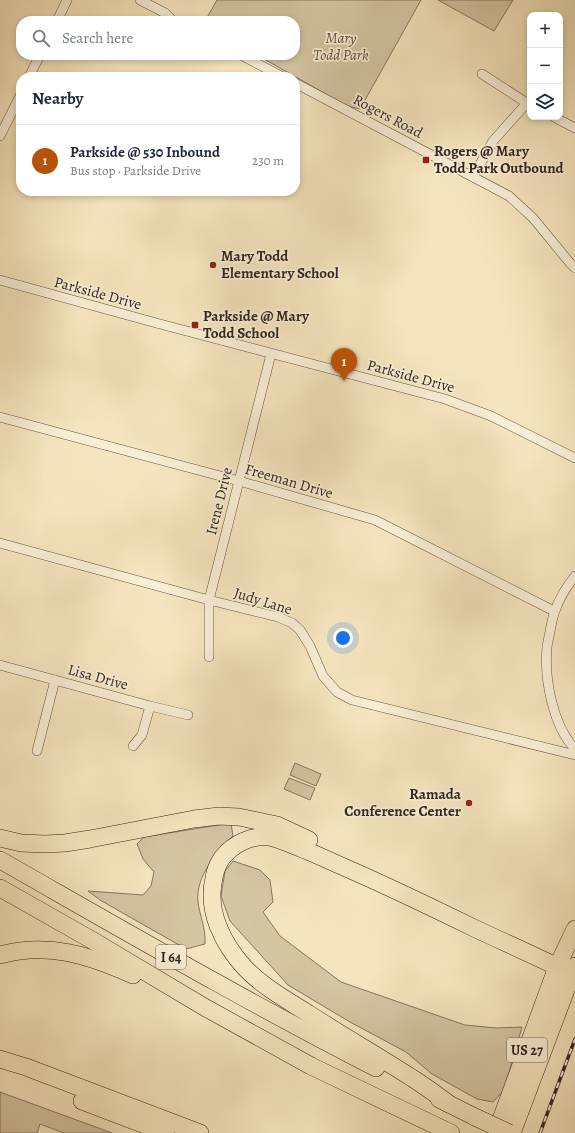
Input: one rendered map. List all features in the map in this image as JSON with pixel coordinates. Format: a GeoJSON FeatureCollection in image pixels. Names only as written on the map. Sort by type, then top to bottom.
{"type":"FeatureCollection","features":[{"type":"Feature","properties":{"kind":"highway"},"geometry":{"type":"LineString","coordinates":[[0,838],[21,842],[46,844],[90,839],[194,819],[219,816],[258,820],[277,825],[568,965]]}},
{"type":"Feature","properties":{"kind":"highway"},"geometry":{"type":"LineString","coordinates":[[449,1104],[414,1079],[261,983],[244,967],[222,936],[212,906],[212,884],[215,872],[226,852],[235,845],[246,840],[269,837],[280,840],[568,965]]}},
{"type":"Feature","properties":{"kind":"highway","name":"I 64"},"geometry":{"type":"LineString","coordinates":[[0,860],[188,966],[337,1047],[475,1117],[511,1133]]}},
{"type":"Feature","properties":{"kind":"highway","name":"I 64"},"geometry":{"type":"LineString","coordinates":[[0,888],[90,939],[206,1008],[311,1066],[451,1133]]}},
{"type":"Feature","properties":{"kind":"highway","name":"US 27"},"geometry":{"type":"LineString","coordinates":[[511,1133],[568,965],[575,929]]}},
{"type":"Feature","properties":{"kind":"highway"},"geometry":{"type":"LineString","coordinates":[[0,955],[14,951],[33,949],[54,950],[76,954],[106,963],[174,995],[206,1008]]}},
{"type":"Feature","properties":{"kind":"highway","name":"US 27"},"geometry":{"type":"LineString","coordinates":[[496,1133],[568,965]]}},
{"type":"Feature","properties":{"kind":"highway"},"geometry":{"type":"LineString","coordinates":[[0,1059],[26,1067],[200,1133]]}},
{"type":"Feature","properties":{"kind":"highway"},"geometry":{"type":"LineString","coordinates":[[0,1070],[166,1133]]}},
{"type":"Feature","properties":{"kind":"street"},"geometry":{"type":"LineString","coordinates":[[59,16],[67,0]]}},
{"type":"Feature","properties":{"kind":"street"},"geometry":{"type":"LineString","coordinates":[[140,0],[168,16]]}},
{"type":"Feature","properties":{"kind":"street"},"geometry":{"type":"LineString","coordinates":[[32,72],[38,60]]}},
{"type":"Feature","properties":{"kind":"street"},"geometry":{"type":"LineString","coordinates":[[251,60],[273,72]]}},
{"type":"Feature","properties":{"kind":"street"},"geometry":{"type":"LineString","coordinates":[[482,74],[527,103]]}},
{"type":"Feature","properties":{"kind":"street","name":"Rogers Road"},"geometry":{"type":"LineString","coordinates":[[300,86],[509,196],[533,218],[573,263]]}},
{"type":"Feature","properties":{"kind":"street"},"geometry":{"type":"LineString","coordinates":[[0,136],[16,104]]}},
{"type":"Feature","properties":{"kind":"street"},"geometry":{"type":"LineString","coordinates":[[473,177],[493,141],[527,105]]}},
{"type":"Feature","properties":{"kind":"street"},"geometry":{"type":"LineString","coordinates":[[560,120],[575,128]]}},
{"type":"Feature","properties":{"kind":"street","name":"Parkside Drive"},"geometry":{"type":"LineString","coordinates":[[0,280],[271,354],[445,399],[491,416],[575,458]]}},
{"type":"Feature","properties":{"kind":"street","name":"Irene Drive"},"geometry":{"type":"LineString","coordinates":[[209,657],[209,600],[271,354]]}},
{"type":"Feature","properties":{"kind":"street","name":"Freeman Drive"},"geometry":{"type":"LineString","coordinates":[[0,417],[239,481],[375,520],[554,611]]}},
{"type":"Feature","properties":{"kind":"street","name":"Judy Lane"},"geometry":{"type":"LineString","coordinates":[[0,543],[209,600],[278,617],[292,623],[300,630],[310,646],[323,676],[336,692],[352,700],[575,755]]}},
{"type":"Feature","properties":{"kind":"street"},"geometry":{"type":"LineString","coordinates":[[575,576],[554,611],[547,647],[549,686],[553,706],[561,729],[570,744],[575,749]]}},
{"type":"Feature","properties":{"kind":"street","name":"Lisa Drive"},"geometry":{"type":"LineString","coordinates":[[0,665],[188,715]]}},
{"type":"Feature","properties":{"kind":"street"},"geometry":{"type":"LineString","coordinates":[[36,751],[55,680]]}},
{"type":"Feature","properties":{"kind":"street"},"geometry":{"type":"LineString","coordinates":[[133,746],[142,735],[150,706]]}},
{"type":"Feature","properties":{"kind":"green space","name":"Mary Todd Park"},"geometry":{"type":"Polygon","coordinates":[[[217,0],[421,0],[360,109],[347,106],[300,79],[300,72],[287,72],[266,60],[300,60],[300,16],[208,16],[217,0]]]}},
{"type":"Feature","properties":{"kind":"green space"},"geometry":{"type":"Polygon","coordinates":[[[438,0],[513,0],[494,31],[438,0]]]}},
{"type":"Feature","properties":{"kind":"green space"},"geometry":{"type":"Polygon","coordinates":[[[295,763],[321,774],[316,786],[290,775],[295,763]]]}},
{"type":"Feature","properties":{"kind":"green space"},"geometry":{"type":"Polygon","coordinates":[[[289,778],[315,788],[310,800],[284,789],[289,778]]]}},
{"type":"Feature","properties":{"kind":"green space"},"geometry":{"type":"Polygon","coordinates":[[[231,823],[233,836],[214,857],[200,883],[198,902],[204,928],[205,944],[186,949],[100,900],[88,891],[143,895],[151,886],[154,872],[143,859],[137,844],[144,837],[231,823]]]}},
{"type":"Feature","properties":{"kind":"green space"},"geometry":{"type":"Polygon","coordinates":[[[233,861],[260,870],[270,880],[273,902],[263,912],[280,936],[341,982],[465,1025],[496,1028],[522,1027],[504,1090],[493,1102],[477,1099],[432,1074],[406,1052],[350,1022],[288,985],[230,921],[221,896],[225,871],[233,861]]]}},
{"type":"Feature","properties":{"kind":"green space"},"geometry":{"type":"Polygon","coordinates":[[[0,1092],[112,1133],[64,1133],[40,1124],[37,1133],[0,1133],[0,1092]]]}},
{"type":"Feature","properties":{"kind":"railway"},"geometry":{"type":"LineString","coordinates":[[540,1133],[575,1039]]}},
{"type":"Feature","properties":{"kind":"place","name":"Rogers @ Mary Todd Park Outbound"},"geometry":{"type":"Point","coordinates":[426,160]}},
{"type":"Feature","properties":{"kind":"place","name":"Mary Todd Elementary School"},"geometry":{"type":"Point","coordinates":[213,265]}},
{"type":"Feature","properties":{"kind":"place","name":"Parkside @ Mary Todd School"},"geometry":{"type":"Point","coordinates":[195,325]}},
{"type":"Feature","properties":{"kind":"place","name":"Parkside @ 530 Inbound"},"geometry":{"type":"Point","coordinates":[344,381]}},
{"type":"Feature","properties":{"kind":"place","name":"Ramada Conference Center"},"geometry":{"type":"Point","coordinates":[469,803]}}]}
